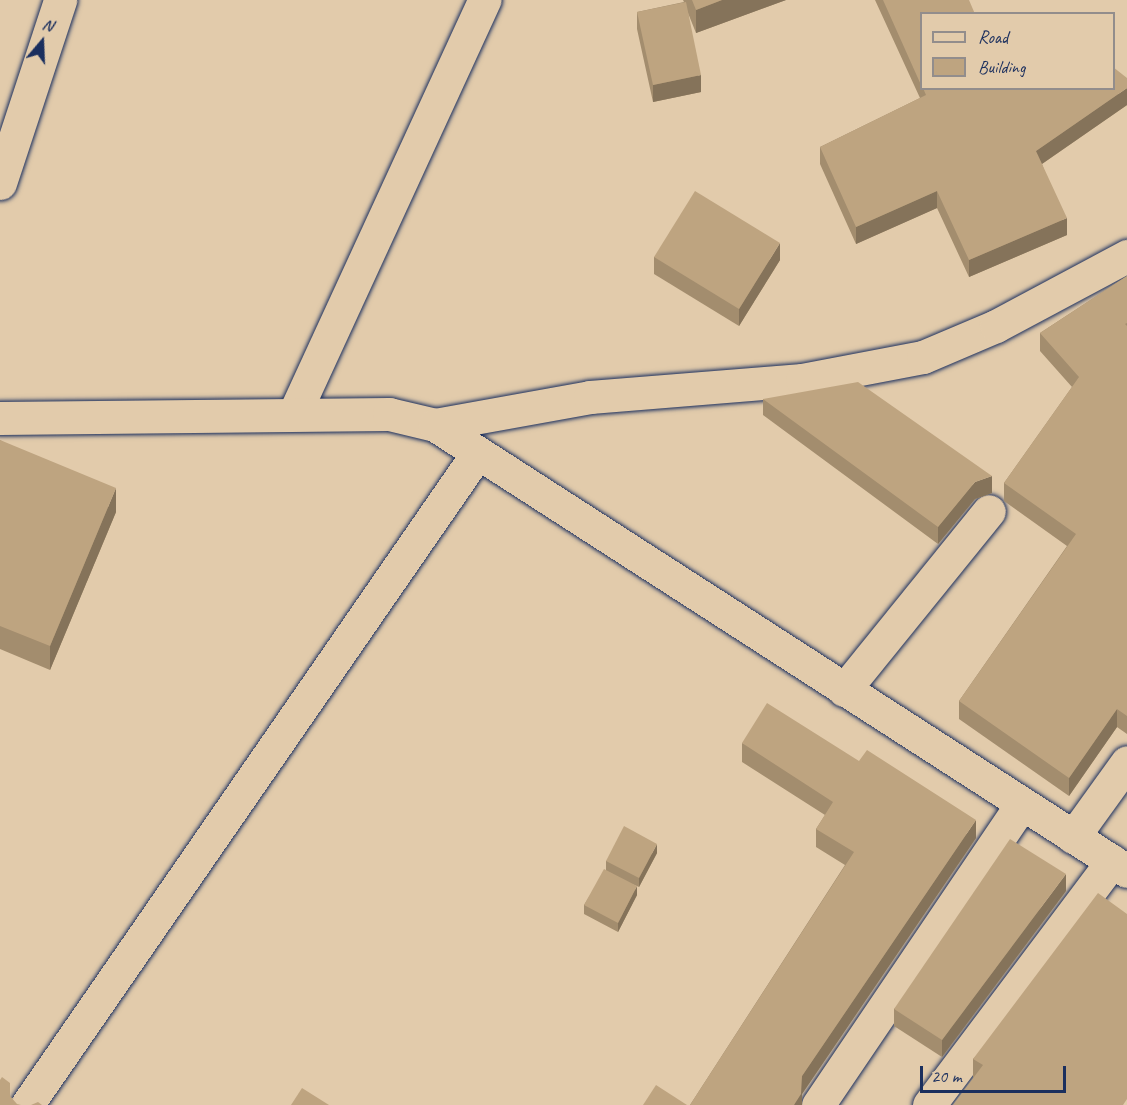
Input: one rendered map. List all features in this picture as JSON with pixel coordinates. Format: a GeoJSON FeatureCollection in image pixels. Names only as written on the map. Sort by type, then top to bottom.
{"type":"FeatureCollection","features":[{"type":"Feature","properties":{"kind":"street"},"geometry":{"type":"LineString","coordinates":[[0,183],[60,0]]}},
{"type":"Feature","properties":{"kind":"street"},"geometry":{"type":"LineString","coordinates":[[294,414],[484,0]]}},
{"type":"Feature","properties":{"kind":"street"},"geometry":{"type":"LineString","coordinates":[[435,425],[591,396],[802,380],[923,357],[996,326],[1127,256]]}},
{"type":"Feature","properties":{"kind":"street"},"geometry":{"type":"LineString","coordinates":[[0,417],[389,414],[435,425],[1119,866],[929,1105]]}},
{"type":"Feature","properties":{"kind":"street"},"geometry":{"type":"LineString","coordinates":[[27,1105],[477,454]]}},
{"type":"Feature","properties":{"kind":"street"},"geometry":{"type":"LineString","coordinates":[[844,690],[989,511]]}},
{"type":"Feature","properties":{"kind":"street"},"geometry":{"type":"LineString","coordinates":[[1073,837],[1127,762]]}},
{"type":"Feature","properties":{"kind":"street"},"geometry":{"type":"LineString","coordinates":[[818,1105],[1022,804]]}},
{"type":"Feature","properties":{"kind":"building"},"geometry":{"type":"Polygon","coordinates":[[[692,0],[722,0],[696,10],[692,0]]]}},
{"type":"Feature","properties":{"kind":"building"},"geometry":{"type":"Polygon","coordinates":[[[883,0],[969,0],[974,12],[920,12],[920,83],[883,0]]]}},
{"type":"Feature","properties":{"kind":"building"},"geometry":{"type":"Polygon","coordinates":[[[686,2],[701,75],[653,85],[637,12],[686,2]]]}},
{"type":"Feature","properties":{"kind":"building"},"geometry":{"type":"Polygon","coordinates":[[[1115,69],[1127,78],[1127,88],[1036,151],[1067,218],[969,260],[937,191],[856,227],[820,147],[926,95],[924,90],[1115,90],[1115,69]]]}},
{"type":"Feature","properties":{"kind":"building"},"geometry":{"type":"Polygon","coordinates":[[[695,191],[780,243],[739,309],[654,257],[695,191]]]}},
{"type":"Feature","properties":{"kind":"building"},"geometry":{"type":"Polygon","coordinates":[[[1127,276],[1127,323],[1125,324],[1127,326],[1127,716],[1117,709],[1069,778],[959,701],[1076,534],[1004,483],[1079,377],[1040,333],[1127,276]]]}},
{"type":"Feature","properties":{"kind":"building"},"geometry":{"type":"Polygon","coordinates":[[[858,382],[992,476],[975,482],[938,527],[763,399],[858,382]]]}},
{"type":"Feature","properties":{"kind":"building"},"geometry":{"type":"Polygon","coordinates":[[[0,440],[116,488],[50,646],[0,626],[0,440]]]}},
{"type":"Feature","properties":{"kind":"building"},"geometry":{"type":"Polygon","coordinates":[[[767,703],[859,761],[867,750],[976,820],[802,1076],[801,1094],[794,1105],[690,1105],[854,852],[816,829],[833,802],[742,743],[767,703]]]}},
{"type":"Feature","properties":{"kind":"building"},"geometry":{"type":"Polygon","coordinates":[[[624,826],[657,844],[639,878],[606,861],[624,826]]]}},
{"type":"Feature","properties":{"kind":"building"},"geometry":{"type":"Polygon","coordinates":[[[1010,839],[1066,874],[942,1040],[894,1009],[1010,839]]]}},
{"type":"Feature","properties":{"kind":"building"},"geometry":{"type":"Polygon","coordinates":[[[604,869],[637,886],[618,923],[584,905],[604,869]]]}},
{"type":"Feature","properties":{"kind":"building"},"geometry":{"type":"Polygon","coordinates":[[[1098,893],[1127,914],[1127,1099],[1123,1105],[953,1105],[983,1065],[973,1059],[1098,893]]]}},
{"type":"Feature","properties":{"kind":"building"},"geometry":{"type":"Polygon","coordinates":[[[2,1077],[10,1083],[10,1096],[21,1105],[0,1105],[2,1077]]]}},
{"type":"Feature","properties":{"kind":"building"},"geometry":{"type":"Polygon","coordinates":[[[656,1085],[687,1105],[643,1105],[656,1085]]]}},
{"type":"Feature","properties":{"kind":"building"},"geometry":{"type":"Polygon","coordinates":[[[302,1088],[329,1105],[291,1105],[302,1088]]]}}]}
